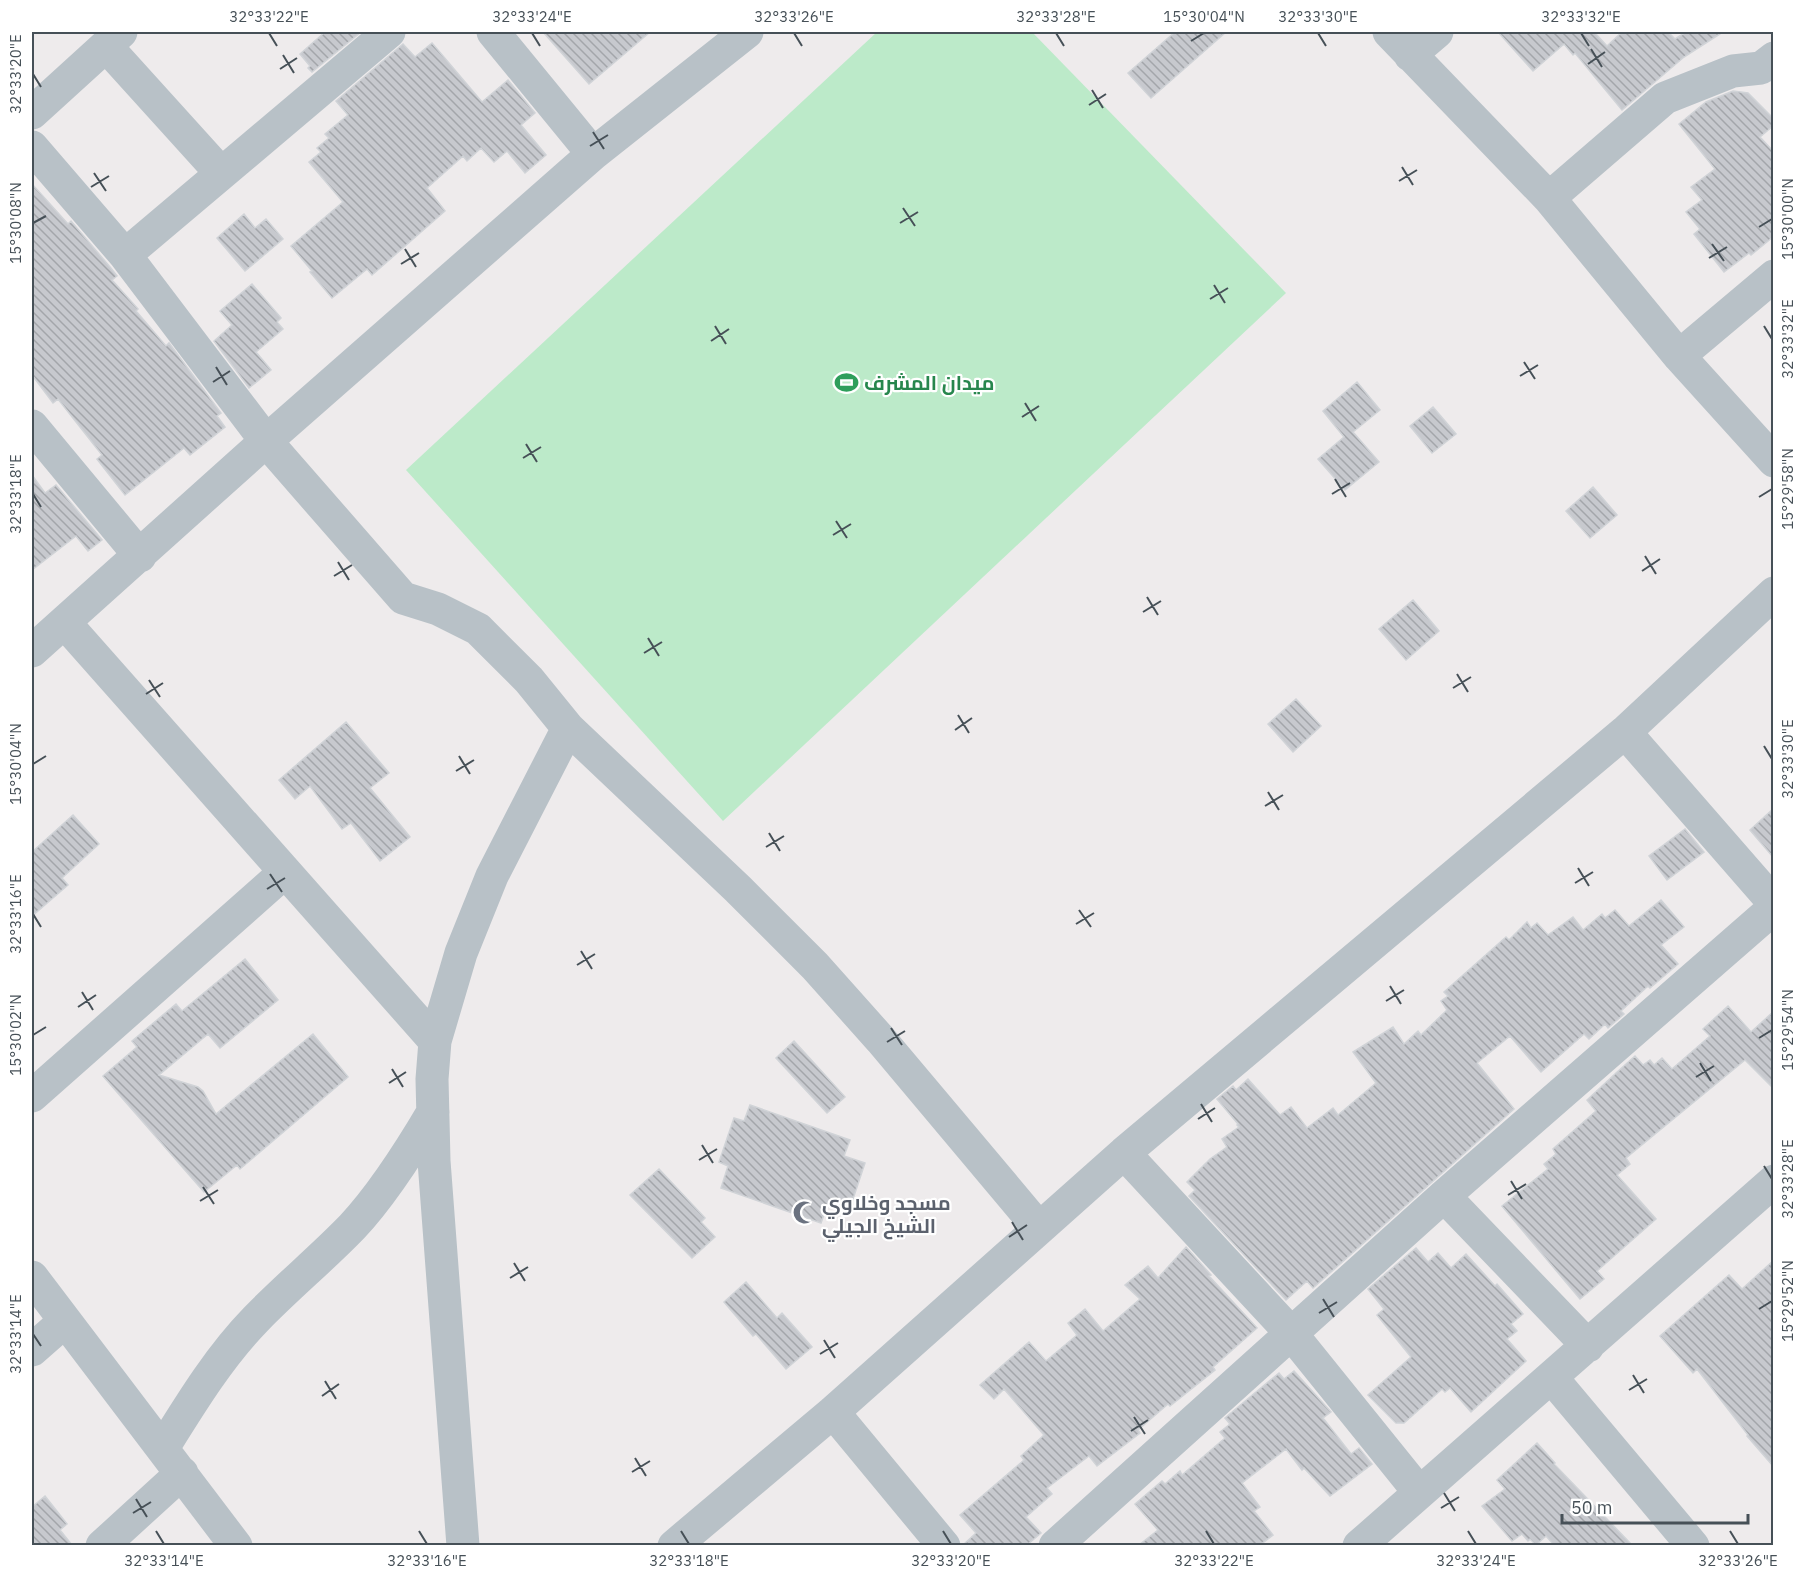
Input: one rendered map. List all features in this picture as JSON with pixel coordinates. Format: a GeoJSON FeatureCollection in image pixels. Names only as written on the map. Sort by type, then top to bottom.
{"type":"FeatureCollection","features":[{"type":"Feature","properties":{"kind":"street"},"geometry":{"type":"LineString","coordinates":[[125,255],[220,172],[389,32]]}},
{"type":"Feature","properties":{"kind":"street"},"geometry":{"type":"LineString","coordinates":[[494,32],[593,154]]}},
{"type":"Feature","properties":{"kind":"street"},"geometry":{"type":"LineString","coordinates":[[1437,32],[1400,43],[1549,198],[1679,356],[1773,461]]}},
{"type":"Feature","properties":{"kind":"street"},"geometry":{"type":"LineString","coordinates":[[32,651],[266,441],[593,154],[738,34]]}},
{"type":"Feature","properties":{"kind":"street"},"geometry":{"type":"LineString","coordinates":[[32,113],[113,39],[220,172]]}},
{"type":"Feature","properties":{"kind":"street"},"geometry":{"type":"LineString","coordinates":[[1549,198],[1665,98],[1732,71],[1761,68],[1773,58]]}},
{"type":"Feature","properties":{"kind":"street"},"geometry":{"type":"LineString","coordinates":[[32,147],[125,255],[266,441],[403,598],[438,609],[478,629],[529,681],[568,728],[738,889],[815,966],[889,1049],[1039,1228]]}},
{"type":"Feature","properties":{"kind":"street"},"geometry":{"type":"LineString","coordinates":[[1679,356],[1773,276]]}},
{"type":"Feature","properties":{"kind":"street"},"geometry":{"type":"LineString","coordinates":[[32,426],[140,556]]}},
{"type":"Feature","properties":{"kind":"street"},"geometry":{"type":"LineString","coordinates":[[674,1545],[833,1412],[1124,1153],[1625,732],[1773,593]]}},
{"type":"Feature","properties":{"kind":"street"},"geometry":{"type":"LineString","coordinates":[[65,623],[435,1041]]}},
{"type":"Feature","properties":{"kind":"street"},"geometry":{"type":"LineString","coordinates":[[463,1545],[434,1161],[432,1079],[435,1041],[461,954],[492,876],[568,728]]}},
{"type":"Feature","properties":{"kind":"street"},"geometry":{"type":"LineString","coordinates":[[1625,732],[1773,903]]}},
{"type":"Feature","properties":{"kind":"street"},"geometry":{"type":"LineString","coordinates":[[32,1096],[285,872]]}},
{"type":"Feature","properties":{"kind":"street"},"geometry":{"type":"LineString","coordinates":[[1055,1545],[1290,1332],[1773,909]]}},
{"type":"Feature","properties":{"kind":"street"},"geometry":{"type":"LineString","coordinates":[[102,1545],[173,1460],[210,1373],[256,1319],[354,1225],[409,1153],[433,1112]]}},
{"type":"Feature","properties":{"kind":"street"},"geometry":{"type":"LineString","coordinates":[[1124,1153],[1290,1332],[1419,1492]]}},
{"type":"Feature","properties":{"kind":"street"},"geometry":{"type":"LineString","coordinates":[[1359,1545],[1552,1378],[1773,1181]]}},
{"type":"Feature","properties":{"kind":"street"},"geometry":{"type":"LineString","coordinates":[[1444,1196],[1588,1346]]}},
{"type":"Feature","properties":{"kind":"street"},"geometry":{"type":"LineString","coordinates":[[32,1277],[236,1545]]}},
{"type":"Feature","properties":{"kind":"street"},"geometry":{"type":"LineString","coordinates":[[32,1350],[65,1321]]}},
{"type":"Feature","properties":{"kind":"street"},"geometry":{"type":"LineString","coordinates":[[1552,1378],[1683,1542]]}},
{"type":"Feature","properties":{"kind":"street"},"geometry":{"type":"LineString","coordinates":[[833,1412],[944,1545]]}},
{"type":"Feature","properties":{"kind":"green space","name":"ميدان المشرف"},"geometry":{"type":"Polygon","coordinates":[[[877,32],[1032,32],[1286,293],[723,821],[406,470],[877,32]]]}},
{"type":"Feature","properties":{"kind":"building"},"geometry":{"type":"Polygon","coordinates":[[[325,32],[361,32],[312,72],[300,54],[325,32]]]}},
{"type":"Feature","properties":{"kind":"building"},"geometry":{"type":"Polygon","coordinates":[[[543,32],[650,32],[589,84],[543,32]]]}},
{"type":"Feature","properties":{"kind":"building"},"geometry":{"type":"Polygon","coordinates":[[[1175,32],[1226,32],[1151,98],[1128,73],[1175,32]]]}},
{"type":"Feature","properties":{"kind":"building"},"geometry":{"type":"Polygon","coordinates":[[[1498,32],[1600,32],[1596,34],[1607,46],[1622,32],[1668,32],[1675,39],[1686,32],[1723,32],[1684,57],[1622,110],[1575,53],[1573,55],[1564,44],[1533,71],[1498,32]]]}},
{"type":"Feature","properties":{"kind":"building"},"geometry":{"type":"Polygon","coordinates":[[[432,43],[482,102],[508,80],[535,113],[521,125],[546,155],[525,173],[507,151],[494,162],[481,148],[467,161],[463,156],[427,188],[445,211],[372,275],[367,269],[332,298],[291,246],[343,202],[309,162],[321,152],[317,148],[329,138],[325,134],[348,115],[336,101],[403,44],[415,57],[432,43]]]}},
{"type":"Feature","properties":{"kind":"building"},"geometry":{"type":"Polygon","coordinates":[[[1733,91],[1748,93],[1773,118],[1773,126],[1760,137],[1773,151],[1773,237],[1751,255],[1749,253],[1724,272],[1694,234],[1700,229],[1686,212],[1702,200],[1691,187],[1715,169],[1679,124],[1706,102],[1733,91]]]}},
{"type":"Feature","properties":{"kind":"building"},"geometry":{"type":"Polygon","coordinates":[[[32,184],[68,224],[71,221],[110,267],[117,276],[112,280],[166,346],[169,343],[221,413],[217,416],[225,427],[190,455],[184,448],[125,495],[97,459],[102,455],[58,399],[53,403],[32,375],[32,184]]]}},
{"type":"Feature","properties":{"kind":"building"},"geometry":{"type":"Polygon","coordinates":[[[244,214],[255,228],[266,219],[283,239],[245,271],[217,238],[244,214]]]}},
{"type":"Feature","properties":{"kind":"building"},"geometry":{"type":"Polygon","coordinates":[[[252,284],[281,318],[277,322],[283,329],[256,352],[271,370],[249,388],[214,341],[232,325],[220,311],[252,284]]]}},
{"type":"Feature","properties":{"kind":"building"},"geometry":{"type":"Polygon","coordinates":[[[1357,382],[1380,410],[1353,432],[1379,462],[1345,490],[1318,459],[1344,437],[1323,411],[1357,382]]]}},
{"type":"Feature","properties":{"kind":"building"},"geometry":{"type":"Polygon","coordinates":[[[1433,407],[1456,434],[1432,453],[1410,426],[1433,407]]]}},
{"type":"Feature","properties":{"kind":"building"},"geometry":{"type":"Polygon","coordinates":[[[32,475],[45,493],[56,485],[102,540],[88,551],[76,536],[32,570],[32,475]]]}},
{"type":"Feature","properties":{"kind":"building"},"geometry":{"type":"Polygon","coordinates":[[[1593,487],[1617,515],[1590,538],[1566,511],[1593,487]]]}},
{"type":"Feature","properties":{"kind":"building"},"geometry":{"type":"Polygon","coordinates":[[[1413,600],[1439,631],[1406,660],[1379,629],[1413,600]]]}},
{"type":"Feature","properties":{"kind":"building"},"geometry":{"type":"Polygon","coordinates":[[[1296,699],[1321,726],[1293,752],[1268,724],[1296,699]]]}},
{"type":"Feature","properties":{"kind":"building"},"geometry":{"type":"Polygon","coordinates":[[[346,722],[389,773],[370,788],[410,837],[380,861],[351,823],[342,829],[310,786],[295,799],[279,780],[346,722]]]}},
{"type":"Feature","properties":{"kind":"building"},"geometry":{"type":"Polygon","coordinates":[[[1773,809],[1773,857],[1750,830],[1773,809]]]}},
{"type":"Feature","properties":{"kind":"building"},"geometry":{"type":"Polygon","coordinates":[[[73,815],[99,844],[62,878],[68,885],[32,916],[32,852],[73,815]]]}},
{"type":"Feature","properties":{"kind":"building"},"geometry":{"type":"Polygon","coordinates":[[[1685,829],[1704,852],[1667,880],[1649,856],[1685,829]]]}},
{"type":"Feature","properties":{"kind":"building"},"geometry":{"type":"Polygon","coordinates":[[[1661,900],[1684,927],[1661,945],[1678,964],[1650,988],[1648,986],[1621,1011],[1624,1014],[1608,1028],[1605,1024],[1589,1039],[1584,1034],[1541,1072],[1510,1036],[1477,1063],[1514,1109],[1313,1288],[1307,1281],[1286,1300],[1189,1196],[1195,1190],[1187,1182],[1210,1159],[1227,1147],[1222,1139],[1239,1127],[1217,1099],[1233,1086],[1236,1090],[1248,1079],[1280,1115],[1291,1107],[1307,1128],[1333,1108],[1338,1115],[1376,1083],[1353,1052],[1393,1027],[1404,1044],[1418,1031],[1421,1035],[1447,1010],[1441,1001],[1448,996],[1444,992],[1506,937],[1509,940],[1527,922],[1531,928],[1537,923],[1548,935],[1573,917],[1583,930],[1602,914],[1605,918],[1615,910],[1629,926],[1661,900]]]}},
{"type":"Feature","properties":{"kind":"building"},"geometry":{"type":"Polygon","coordinates":[[[245,959],[278,1000],[220,1048],[208,1034],[159,1075],[198,1087],[203,1091],[216,1114],[313,1034],[348,1077],[240,1169],[237,1165],[204,1192],[103,1076],[137,1047],[132,1041],[176,1004],[182,1011],[245,959]]]}},
{"type":"Feature","properties":{"kind":"building"},"geometry":{"type":"Polygon","coordinates":[[[1728,1006],[1751,1032],[1773,1012],[1773,1088],[1745,1060],[1626,1158],[1630,1164],[1617,1175],[1656,1219],[1597,1271],[1604,1279],[1580,1299],[1502,1206],[1548,1169],[1544,1164],[1556,1154],[1553,1149],[1596,1111],[1587,1100],[1635,1056],[1643,1065],[1650,1060],[1654,1065],[1662,1058],[1672,1069],[1710,1036],[1703,1029],[1728,1006]]]}},
{"type":"Feature","properties":{"kind":"building"},"geometry":{"type":"Polygon","coordinates":[[[794,1041],[845,1097],[827,1113],[776,1058],[794,1041]]]}},
{"type":"Feature","properties":{"kind":"building"},"geometry":{"type":"Polygon","coordinates":[[[750,1105],[850,1140],[844,1156],[865,1163],[850,1208],[829,1201],[821,1223],[721,1188],[728,1166],[719,1162],[734,1118],[744,1121],[750,1105]]]}},
{"type":"Feature","properties":{"kind":"building"},"geometry":{"type":"Polygon","coordinates":[[[659,1169],[705,1218],[701,1222],[715,1237],[692,1258],[630,1195],[659,1169]]]}},
{"type":"Feature","properties":{"kind":"building"},"geometry":{"type":"Polygon","coordinates":[[[1186,1247],[1211,1275],[1209,1276],[1257,1328],[1213,1367],[1215,1370],[1170,1406],[1168,1404],[1138,1430],[1140,1433],[1097,1466],[1089,1456],[1047,1488],[1052,1494],[1026,1517],[1041,1533],[1027,1545],[963,1545],[976,1533],[960,1515],[1024,1460],[1021,1456],[1044,1435],[1004,1389],[994,1399],[980,1385],[1029,1342],[1046,1361],[1077,1335],[1068,1323],[1085,1309],[1103,1331],[1140,1299],[1125,1285],[1148,1266],[1158,1278],[1186,1247]]]}},
{"type":"Feature","properties":{"kind":"building"},"geometry":{"type":"Polygon","coordinates":[[[1416,1248],[1428,1262],[1438,1253],[1451,1268],[1466,1254],[1495,1286],[1497,1284],[1523,1314],[1511,1324],[1517,1331],[1507,1339],[1526,1361],[1471,1412],[1450,1388],[1445,1392],[1442,1389],[1404,1423],[1396,1423],[1368,1395],[1411,1357],[1377,1315],[1384,1309],[1368,1289],[1416,1248]]]}},
{"type":"Feature","properties":{"kind":"building"},"geometry":{"type":"Polygon","coordinates":[[[1773,1261],[1773,1466],[1747,1436],[1697,1369],[1693,1373],[1660,1336],[1729,1275],[1742,1289],[1773,1261]]]}},
{"type":"Feature","properties":{"kind":"building"},"geometry":{"type":"Polygon","coordinates":[[[746,1282],[777,1318],[782,1313],[812,1347],[786,1369],[756,1334],[753,1336],[724,1302],[746,1282]]]}},
{"type":"Feature","properties":{"kind":"building"},"geometry":{"type":"Polygon","coordinates":[[[1294,1371],[1331,1412],[1323,1418],[1351,1454],[1359,1448],[1372,1464],[1330,1496],[1304,1468],[1302,1470],[1286,1449],[1242,1483],[1260,1507],[1254,1511],[1273,1535],[1260,1545],[1139,1545],[1158,1530],[1135,1504],[1162,1481],[1165,1484],[1180,1471],[1182,1475],[1225,1438],[1220,1432],[1230,1424],[1225,1418],[1244,1402],[1279,1373],[1284,1379],[1294,1371]]]}},
{"type":"Feature","properties":{"kind":"building"},"geometry":{"type":"Polygon","coordinates":[[[1537,1443],[1554,1464],[1632,1545],[1554,1545],[1546,1536],[1536,1545],[1522,1534],[1512,1541],[1482,1506],[1505,1489],[1497,1480],[1537,1443]]]}},
{"type":"Feature","properties":{"kind":"building"},"geometry":{"type":"Polygon","coordinates":[[[45,1496],[67,1524],[60,1530],[72,1545],[32,1545],[32,1507],[45,1496]]]}},
{"type":"Feature","properties":{"kind":"place","name":"ميدان المشرف"},"geometry":{"type":"Point","coordinates":[846,382]}},
{"type":"Feature","properties":{"kind":"place","name":"مسجد وخلاوي الشيخ الجيلي"},"geometry":{"type":"Point","coordinates":[804,1213]}}]}
